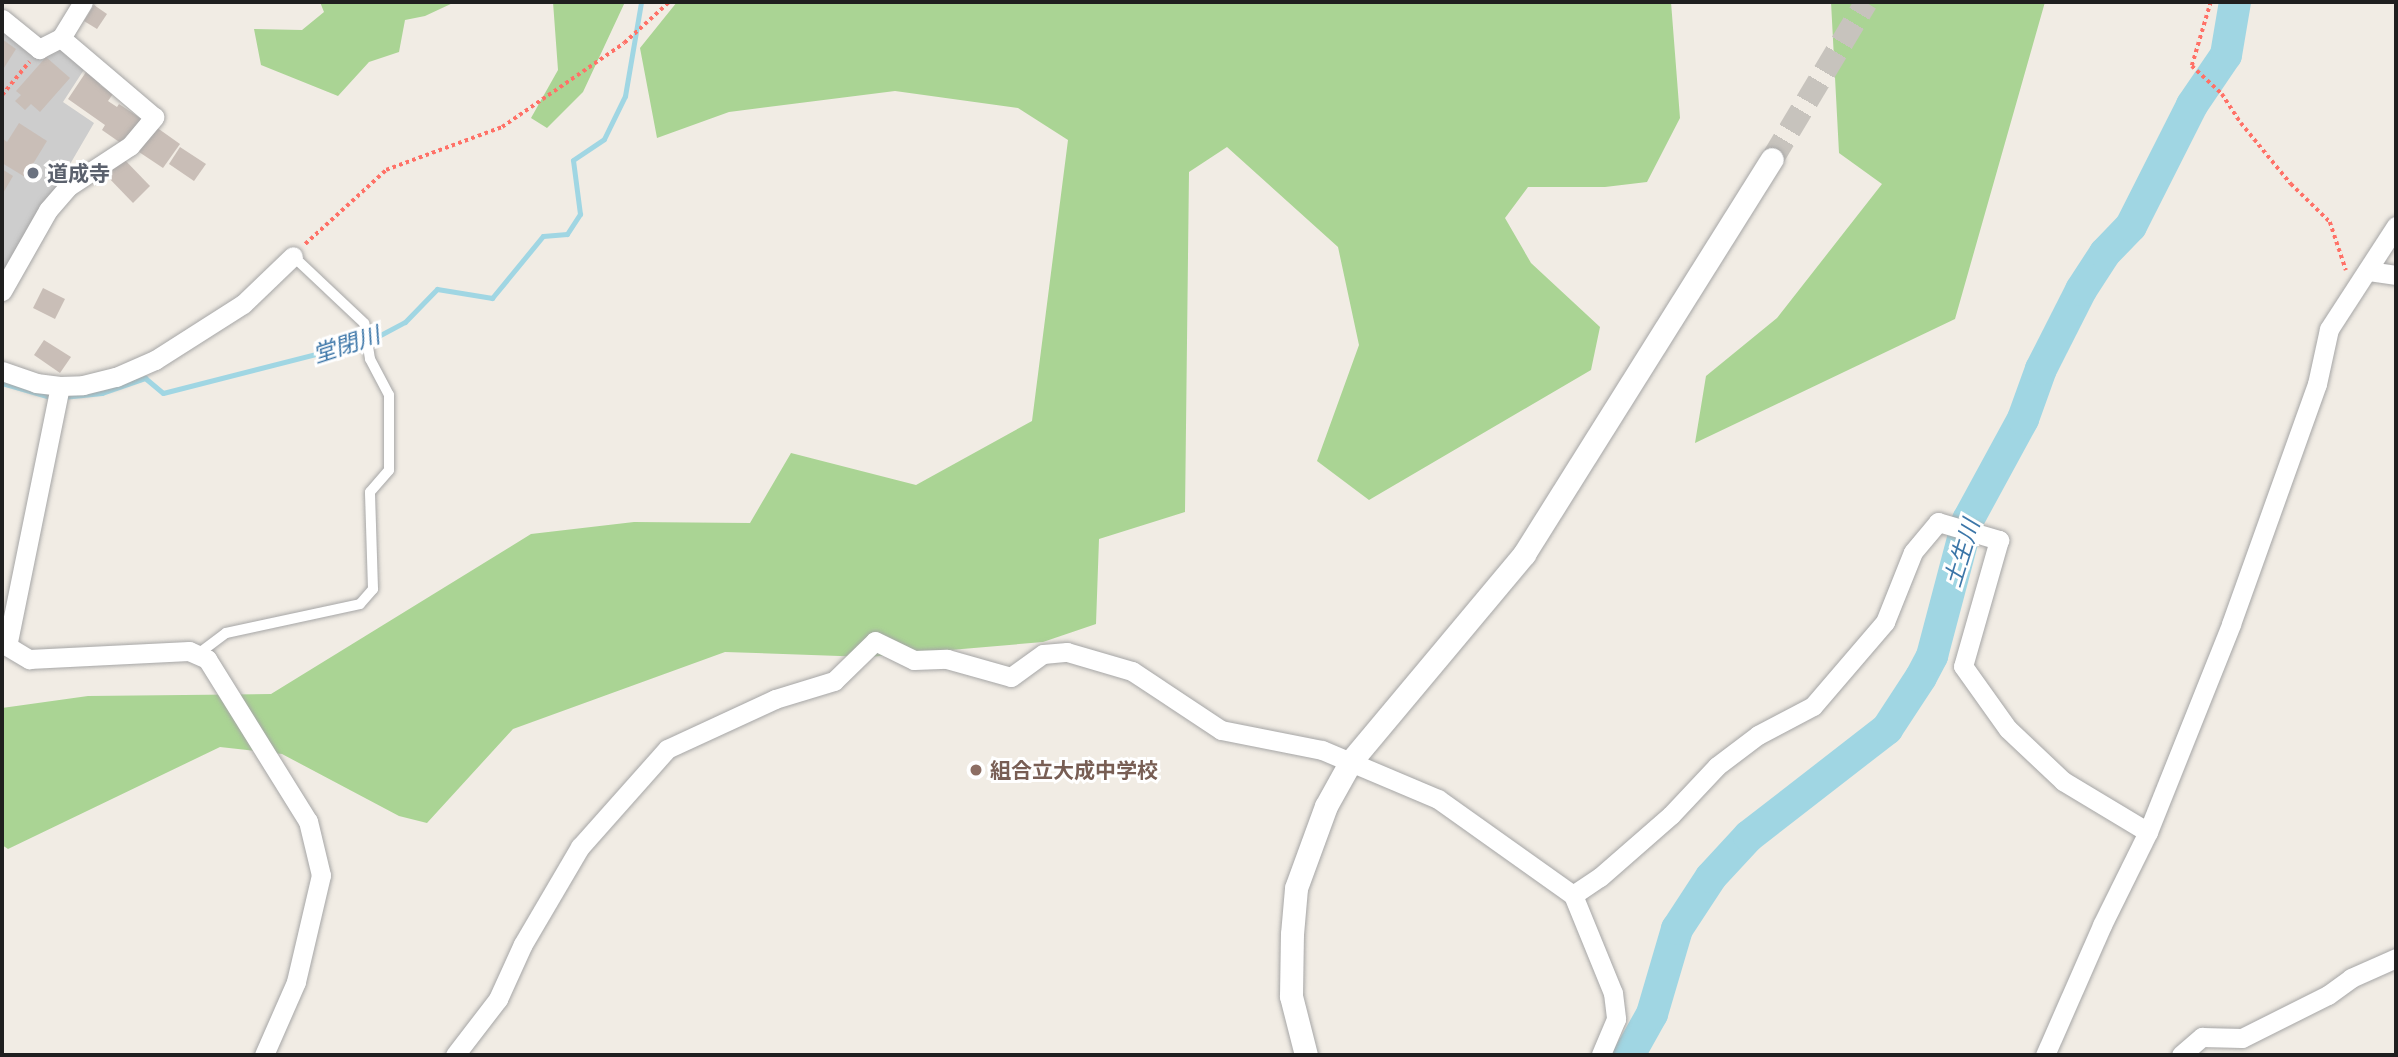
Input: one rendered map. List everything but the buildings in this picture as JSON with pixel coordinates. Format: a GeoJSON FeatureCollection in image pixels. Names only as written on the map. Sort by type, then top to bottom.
{"type":"FeatureCollection","features":[{"type":"Feature","properties":{"kind":"street"},"geometry":{"type":"LineString","coordinates":[[2,19],[39,49],[61,38],[83,2]]}},
{"type":"Feature","properties":{"kind":"street"},"geometry":{"type":"LineString","coordinates":[[2,291],[48,210],[69,186],[130,146],[154,117],[61,38]]}},
{"type":"Feature","properties":{"kind":"street"},"geometry":{"type":"LineString","coordinates":[[1306,1055],[1291,996],[1296,888],[1326,806],[1351,761],[1524,554],[1772,159]]}},
{"type":"Feature","properties":{"kind":"street"},"geometry":{"type":"LineString","coordinates":[[2045,1055],[2102,925],[2148,832],[2231,624],[2317,384],[2329,329],[2396,226]]}},
{"type":"Feature","properties":{"kind":"street"},"geometry":{"type":"LineString","coordinates":[[2,371],[36,383],[60,386],[83,385],[116,377],[155,360],[243,304],[292,256]]}},
{"type":"Feature","properties":{"kind":"street"},"geometry":{"type":"LineString","coordinates":[[2368,271],[2396,275]]}},
{"type":"Feature","properties":{"kind":"street"},"geometry":{"type":"LineString","coordinates":[[60,386],[7,646],[29,659],[189,651],[207,659],[308,821],[321,875],[296,982],[264,1055]]}},
{"type":"Feature","properties":{"kind":"street"},"geometry":{"type":"LineString","coordinates":[[1573,895],[1600,877],[1671,815],[1717,765],[1758,735],[1813,706],[1885,622],[1913,552],[1938,522],[1999,540],[1963,666],[2008,729],[2063,781],[2148,832]]}},
{"type":"Feature","properties":{"kind":"street"},"geometry":{"type":"LineString","coordinates":[[455,1055],[498,999],[523,944],[580,847],[667,749],[775,699],[834,681],[875,641],[914,660],[947,659],[1011,677],[1043,654],[1067,652],[1132,671],[1221,730],[1322,750],[1438,799],[1573,895],[1613,993],[1616,1019],[1601,1055]]}},
{"type":"Feature","properties":{"kind":"street"},"geometry":{"type":"LineString","coordinates":[[2181,1055],[2202,1037],[2242,1038],[2328,995],[2351,978],[2396,958]]}},
{"type":"Feature","properties":{"kind":"lane"},"geometry":{"type":"LineString","coordinates":[[197,654],[226,633],[360,604],[373,589],[370,492],[389,470],[389,395],[370,359],[364,323],[292,256]]}},
{"type":"Feature","properties":{"kind":"path"},"geometry":{"type":"LineString","coordinates":[[292,256],[386,170],[502,127],[624,43],[669,2]]}},
{"type":"Feature","properties":{"kind":"path"},"geometry":{"type":"LineString","coordinates":[[2211,2],[2192,66],[2222,94],[2241,123],[2291,184],[2330,222],[2354,293]]}},
{"type":"Feature","properties":{"kind":"path"},"geometry":{"type":"LineString","coordinates":[[2,95],[39,49]]}},
{"type":"Feature","properties":{"kind":"shaded area","name":"道成寺"},"geometry":{"type":"Polygon","coordinates":[[[2,25],[40,59],[59,45],[87,65],[63,102],[94,123],[2,281],[2,25]]]}},
{"type":"Feature","properties":{"kind":"green space"},"geometry":{"type":"Polygon","coordinates":[[[320,2],[455,2],[425,16],[405,20],[399,52],[369,62],[338,96],[261,65],[254,29],[302,30],[324,12],[320,2]]]}},
{"type":"Feature","properties":{"kind":"green space"},"geometry":{"type":"Polygon","coordinates":[[[553,2],[625,2],[583,92],[547,128],[531,118],[558,70],[553,2]]]}},
{"type":"Feature","properties":{"kind":"green space"},"geometry":{"type":"Polygon","coordinates":[[[677,2],[1671,2],[1680,118],[1647,182],[1605,187],[1528,187],[1505,218],[1531,263],[1600,327],[1591,370],[1369,500],[1317,461],[1359,345],[1338,247],[1227,147],[1189,172],[1185,512],[1099,539],[1096,624],[1043,642],[868,657],[725,652],[513,729],[427,823],[399,816],[282,754],[220,747],[8,849],[2,845],[2,708],[88,696],[271,694],[531,534],[634,522],[750,523],[791,453],[916,485],[1032,421],[1068,140],[1018,108],[895,91],[729,112],[657,138],[640,48],[677,2]]]}},
{"type":"Feature","properties":{"kind":"green space"},"geometry":{"type":"Polygon","coordinates":[[[1831,2],[2045,2],[1955,319],[1695,443],[1706,376],[1777,318],[1882,184],[1839,153],[1831,2]]]}},
{"type":"Feature","properties":{"kind":"waterway","name":"堂閉川"},"geometry":{"type":"LineString","coordinates":[[63,397],[102,393],[145,378],[163,393],[371,340],[405,322],[437,289],[492,298],[543,236],[567,234],[580,214],[573,160],[604,139],[625,96],[641,2]]}},
{"type":"Feature","properties":{"kind":"waterway","name":"土生川"},"geometry":{"type":"LineString","coordinates":[[1629,1055],[1652,1014],[1677,929],[1711,877],[1749,836],[1887,729],[1921,677],[1932,656],[1968,520],[2023,419],[2041,369],[2081,290],[2105,253],[2131,226],[2192,105],[2226,55],[2235,2]]}},
{"type":"Feature","properties":{"kind":"waterway","name":"堂閉川"},"geometry":{"type":"LineString","coordinates":[[2,383],[54,398]]}},
{"type":"Feature","properties":{"kind":"tunnel"},"geometry":{"type":"LineString","coordinates":[[1772,159],[1866,2]]}},
{"type":"Feature","properties":{"kind":"place","name":"道成寺"},"geometry":{"type":"Point","coordinates":[33,173]}},
{"type":"Feature","properties":{"kind":"place","name":"組合立大成中学校"},"geometry":{"type":"Point","coordinates":[976,770]}}]}
